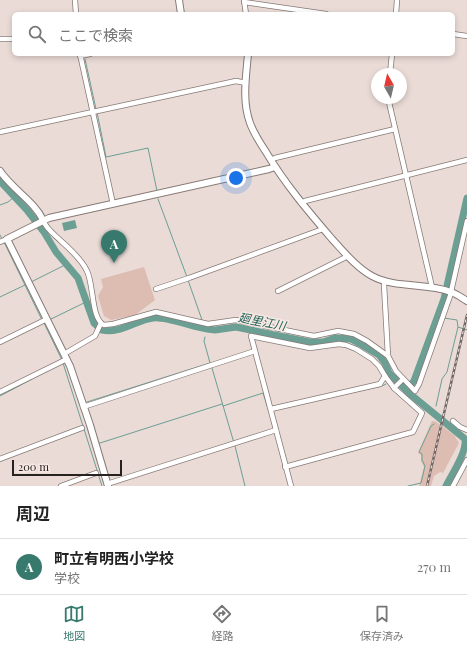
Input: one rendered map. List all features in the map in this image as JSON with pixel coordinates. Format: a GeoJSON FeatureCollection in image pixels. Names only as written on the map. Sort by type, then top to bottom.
{"type":"FeatureCollection","features":[{"type":"Feature","properties":{"kind":"street"},"geometry":{"type":"LineString","coordinates":[[75,0],[76,12]]}},
{"type":"Feature","properties":{"kind":"street"},"geometry":{"type":"LineString","coordinates":[[179,0],[181,12]]}},
{"type":"Feature","properties":{"kind":"street"},"geometry":{"type":"LineString","coordinates":[[396,12],[397,0]]}},
{"type":"Feature","properties":{"kind":"street"},"geometry":{"type":"LineString","coordinates":[[246,12],[244,1],[313,12]]}},
{"type":"Feature","properties":{"kind":"street"},"geometry":{"type":"LineString","coordinates":[[455,34],[467,36]]}},
{"type":"Feature","properties":{"kind":"street"},"geometry":{"type":"LineString","coordinates":[[0,39],[12,39]]}},
{"type":"Feature","properties":{"kind":"street"},"geometry":{"type":"LineString","coordinates":[[80,56],[95,112],[113,204]]}},
{"type":"Feature","properties":{"kind":"street"},"geometry":{"type":"LineString","coordinates":[[248,56],[246,103],[250,123],[287,185],[348,256],[371,276],[385,282],[432,287],[451,292],[467,301]]}},
{"type":"Feature","properties":{"kind":"street"},"geometry":{"type":"LineString","coordinates":[[391,68],[392,56]]}},
{"type":"Feature","properties":{"kind":"street"},"geometry":{"type":"LineString","coordinates":[[0,132],[236,81],[246,83]]}},
{"type":"Feature","properties":{"kind":"street"},"geometry":{"type":"LineString","coordinates":[[389,104],[432,287]]}},
{"type":"Feature","properties":{"kind":"street"},"geometry":{"type":"LineString","coordinates":[[271,160],[395,128]]}},
{"type":"Feature","properties":{"kind":"street"},"geometry":{"type":"LineString","coordinates":[[302,203],[467,160]]}},
{"type":"Feature","properties":{"kind":"street"},"geometry":{"type":"LineString","coordinates":[[275,167],[40,222],[3,241],[29,283],[64,359],[84,407],[108,485],[276,430]]}},
{"type":"Feature","properties":{"kind":"street"},"geometry":{"type":"LineString","coordinates":[[0,171],[9,183],[35,208],[40,222],[44,224],[86,268],[92,285],[95,313],[104,325],[113,324],[156,312],[215,324],[236,320],[314,336],[338,331],[354,334],[388,356]]}},
{"type":"Feature","properties":{"kind":"street"},"geometry":{"type":"LineString","coordinates":[[385,282],[388,356],[396,371],[415,391],[419,384],[451,292],[467,221]]}},
{"type":"Feature","properties":{"kind":"street"},"geometry":{"type":"LineString","coordinates":[[156,289],[324,229]]}},
{"type":"Feature","properties":{"kind":"street"},"geometry":{"type":"LineString","coordinates":[[278,291],[348,256]]}},
{"type":"Feature","properties":{"kind":"street"},"geometry":{"type":"LineString","coordinates":[[0,342],[46,320]]}},
{"type":"Feature","properties":{"kind":"street"},"geometry":{"type":"LineString","coordinates":[[0,392],[64,359],[95,336],[101,323]]}},
{"type":"Feature","properties":{"kind":"street"},"geometry":{"type":"LineString","coordinates":[[285,467],[413,432],[422,413],[394,388],[372,359],[356,349],[339,344],[310,348],[251,336],[285,467],[291,486]]}},
{"type":"Feature","properties":{"kind":"street"},"geometry":{"type":"LineString","coordinates":[[84,407],[255,351]]}},
{"type":"Feature","properties":{"kind":"street"},"geometry":{"type":"LineString","coordinates":[[271,410],[380,384],[384,376]]}},
{"type":"Feature","properties":{"kind":"street"},"geometry":{"type":"LineString","coordinates":[[394,388],[403,379]]}},
{"type":"Feature","properties":{"kind":"street"},"geometry":{"type":"LineString","coordinates":[[453,421],[460,427],[467,430]]}},
{"type":"Feature","properties":{"kind":"street"},"geometry":{"type":"LineString","coordinates":[[0,459],[82,428]]}},
{"type":"Feature","properties":{"kind":"street"},"geometry":{"type":"LineString","coordinates":[[453,486],[467,460]]}},
{"type":"Feature","properties":{"kind":"street"},"geometry":{"type":"LineString","coordinates":[[61,486],[96,472]]}},
{"type":"Feature","properties":{"kind":"shaded area"},"geometry":{"type":"Polygon","coordinates":[[[144,267],[155,300],[135,315],[111,320],[104,316],[98,296],[103,287],[101,279],[144,267]]]}},
{"type":"Feature","properties":{"kind":"shaded area"},"geometry":{"type":"Polygon","coordinates":[[[432,421],[435,421],[454,435],[459,443],[443,473],[440,472],[434,476],[431,486],[419,486],[424,467],[421,461],[421,455],[418,453],[432,421]]]}},
{"type":"Feature","properties":{"kind":"water"},"geometry":{"type":"Polygon","coordinates":[[[75,220],[77,228],[64,231],[62,223],[75,220]]]}},
{"type":"Feature","properties":{"kind":"waterway"},"geometry":{"type":"LineString","coordinates":[[85,59],[96,109]]}},
{"type":"Feature","properties":{"kind":"waterway"},"geometry":{"type":"LineString","coordinates":[[97,112],[106,157],[148,148],[157,191]]}},
{"type":"Feature","properties":{"kind":"waterway","name":"廻里江川"},"geometry":{"type":"LineString","coordinates":[[0,181],[27,210],[44,232],[56,252],[78,278],[94,323],[102,330],[115,330],[147,319],[158,318],[215,330],[236,327],[309,342],[323,342],[335,338],[351,339],[379,355],[385,363],[389,373],[410,394],[465,439],[464,450],[446,486]]}},
{"type":"Feature","properties":{"kind":"waterway"},"geometry":{"type":"LineString","coordinates":[[0,205],[8,202],[14,197]]}},
{"type":"Feature","properties":{"kind":"waterway"},"geometry":{"type":"LineString","coordinates":[[406,390],[414,381],[444,299],[467,198]]}},
{"type":"Feature","properties":{"kind":"waterway"},"geometry":{"type":"LineString","coordinates":[[158,199],[187,277]]}},
{"type":"Feature","properties":{"kind":"waterway"},"geometry":{"type":"LineString","coordinates":[[0,235],[2,239]]}},
{"type":"Feature","properties":{"kind":"waterway"},"geometry":{"type":"LineString","coordinates":[[4,242],[42,320]]}},
{"type":"Feature","properties":{"kind":"waterway"},"geometry":{"type":"LineString","coordinates":[[31,282],[67,264]]}},
{"type":"Feature","properties":{"kind":"waterway"},"geometry":{"type":"LineString","coordinates":[[188,280],[202,320]]}},
{"type":"Feature","properties":{"kind":"waterway"},"geometry":{"type":"LineString","coordinates":[[0,297],[25,285]]}},
{"type":"Feature","properties":{"kind":"waterway"},"geometry":{"type":"LineString","coordinates":[[49,320],[86,302]]}},
{"type":"Feature","properties":{"kind":"waterway"},"geometry":{"type":"LineString","coordinates":[[436,406],[442,379],[447,372],[458,327],[457,320],[444,318]]}},
{"type":"Feature","properties":{"kind":"waterway"},"geometry":{"type":"LineString","coordinates":[[44,323],[62,360]]}},
{"type":"Feature","properties":{"kind":"waterway"},"geometry":{"type":"LineString","coordinates":[[458,327],[467,330]]}},
{"type":"Feature","properties":{"kind":"waterway"},"geometry":{"type":"LineString","coordinates":[[205,337],[204,341],[210,363]]}},
{"type":"Feature","properties":{"kind":"waterway"},"geometry":{"type":"LineString","coordinates":[[63,363],[83,426]]}},
{"type":"Feature","properties":{"kind":"waterway"},"geometry":{"type":"LineString","coordinates":[[87,402],[210,363]]}},
{"type":"Feature","properties":{"kind":"waterway"},"geometry":{"type":"LineString","coordinates":[[212,368],[234,443]]}},
{"type":"Feature","properties":{"kind":"waterway"},"geometry":{"type":"LineString","coordinates":[[0,396],[32,379]]}},
{"type":"Feature","properties":{"kind":"waterway"},"geometry":{"type":"LineString","coordinates":[[323,399],[386,384]]}},
{"type":"Feature","properties":{"kind":"waterway"},"geometry":{"type":"LineString","coordinates":[[223,406],[263,393],[269,412]]}},
{"type":"Feature","properties":{"kind":"waterway"},"geometry":{"type":"LineString","coordinates":[[97,444],[222,404]]}},
{"type":"Feature","properties":{"kind":"waterway"},"geometry":{"type":"LineString","coordinates":[[408,486],[421,483],[425,466],[422,460],[422,454],[419,452],[431,426],[434,424]]}},
{"type":"Feature","properties":{"kind":"waterway"},"geometry":{"type":"LineString","coordinates":[[84,429],[102,486]]}},
{"type":"Feature","properties":{"kind":"waterway"},"geometry":{"type":"LineString","coordinates":[[235,446],[245,486]]}},
{"type":"Feature","properties":{"kind":"railway"},"geometry":{"type":"LineString","coordinates":[[427,486],[467,315]]}},
{"type":"Feature","properties":{"kind":"place","name":"町立有明西小学校"},"geometry":{"type":"Point","coordinates":[114,263]}}]}
